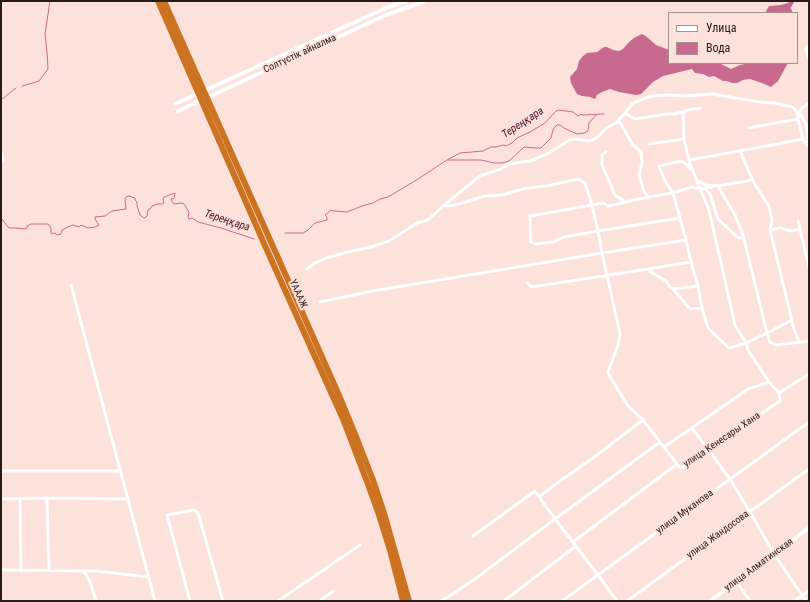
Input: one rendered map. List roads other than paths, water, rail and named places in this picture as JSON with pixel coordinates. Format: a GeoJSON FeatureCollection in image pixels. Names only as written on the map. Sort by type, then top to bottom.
{"type":"FeatureCollection","features":[{"type":"Feature","properties":{"kind":"highway","name":"ҮАААЖ"},"geometry":{"type":"LineString","coordinates":[[158,1],[263,231]]}},
{"type":"Feature","properties":{"kind":"highway","name":"ҮАААЖ"},"geometry":{"type":"LineString","coordinates":[[164,1],[356,451],[390,550],[403,601]]}},
{"type":"Feature","properties":{"kind":"highway","name":"ҮАААЖ"},"geometry":{"type":"LineString","coordinates":[[269,246],[338,393],[373,480],[409,601]]}},
{"type":"Feature","properties":{"kind":"street","name":"Солтүстік айналма"},"geometry":{"type":"LineString","coordinates":[[175,104],[386,8],[406,1]]}},
{"type":"Feature","properties":{"kind":"street","name":"Солтүстік айналма"},"geometry":{"type":"LineString","coordinates":[[178,111],[386,15],[424,1]]}},
{"type":"Feature","properties":{"kind":"street"},"geometry":{"type":"LineString","coordinates":[[809,45],[806,49],[809,58]]}},
{"type":"Feature","properties":{"kind":"street"},"geometry":{"type":"LineString","coordinates":[[242,74],[245,80]]}},
{"type":"Feature","properties":{"kind":"street"},"geometry":{"type":"LineString","coordinates":[[307,269],[326,258],[389,241],[417,224],[428,220],[480,176],[501,169],[509,164],[530,161],[547,154],[574,139],[590,141],[598,137],[605,129],[619,121],[633,103],[651,96],[712,94],[775,103],[792,107],[797,112],[803,139],[809,147]]}},
{"type":"Feature","properties":{"kind":"street"},"geometry":{"type":"LineString","coordinates":[[798,119],[799,112],[809,103]]}},
{"type":"Feature","properties":{"kind":"street"},"geometry":{"type":"LineString","coordinates":[[625,113],[635,119],[674,114],[700,108]]}},
{"type":"Feature","properties":{"kind":"street"},"geometry":{"type":"LineString","coordinates":[[683,111],[684,139],[690,164],[696,180],[703,189],[710,194],[718,218],[737,238],[743,238]]}},
{"type":"Feature","properties":{"kind":"street"},"geometry":{"type":"LineString","coordinates":[[799,112],[806,124],[809,147]]}},
{"type":"Feature","properties":{"kind":"street"},"geometry":{"type":"LineString","coordinates":[[749,128],[798,119]]}},
{"type":"Feature","properties":{"kind":"street"},"geometry":{"type":"LineString","coordinates":[[619,121],[633,145],[641,152],[642,163],[639,174],[644,192],[649,197]]}},
{"type":"Feature","properties":{"kind":"street"},"geometry":{"type":"LineString","coordinates":[[649,144],[684,139]]}},
{"type":"Feature","properties":{"kind":"street"},"geometry":{"type":"LineString","coordinates":[[689,160],[803,139]]}},
{"type":"Feature","properties":{"kind":"street"},"geometry":{"type":"LineString","coordinates":[[740,151],[753,180],[769,206],[772,219],[770,230],[792,320],[799,342]]}},
{"type":"Feature","properties":{"kind":"street"},"geometry":{"type":"LineString","coordinates":[[606,152],[602,155],[602,165],[615,195],[625,202]]}},
{"type":"Feature","properties":{"kind":"street"},"geometry":{"type":"LineString","coordinates":[[1,153],[3,158],[3,161],[1,162]]}},
{"type":"Feature","properties":{"kind":"street"},"geometry":{"type":"LineString","coordinates":[[693,172],[681,161],[659,166],[665,181],[673,194],[708,328],[729,348],[746,343],[792,320]]}},
{"type":"Feature","properties":{"kind":"street"},"geometry":{"type":"LineString","coordinates":[[443,206],[456,205],[485,196],[502,195],[527,188],[547,186],[578,179],[585,183],[592,205],[620,334],[618,345],[608,372],[628,406],[643,420],[677,464]]}},
{"type":"Feature","properties":{"kind":"street"},"geometry":{"type":"LineString","coordinates":[[696,180],[705,185],[718,186]]}},
{"type":"Feature","properties":{"kind":"street"},"geometry":{"type":"LineString","coordinates":[[680,218],[564,237],[553,242],[534,244],[531,242],[530,216],[603,203],[608,206],[649,197],[673,194],[692,187],[703,189],[753,180]]}},
{"type":"Feature","properties":{"kind":"street"},"geometry":{"type":"LineString","coordinates":[[718,186],[735,215],[743,238],[770,342],[776,345],[809,341]]}},
{"type":"Feature","properties":{"kind":"street"},"geometry":{"type":"LineString","coordinates":[[703,189],[735,325],[746,343],[748,350],[769,382],[779,392],[809,374]]}},
{"type":"Feature","properties":{"kind":"street"},"geometry":{"type":"LineString","coordinates":[[798,221],[809,267]]}},
{"type":"Feature","properties":{"kind":"street"},"geometry":{"type":"LineString","coordinates":[[770,230],[780,228],[791,231],[800,229]]}},
{"type":"Feature","properties":{"kind":"street"},"geometry":{"type":"LineString","coordinates":[[320,302],[373,291],[686,240]]}},
{"type":"Feature","properties":{"kind":"street"},"geometry":{"type":"LineString","coordinates":[[528,283],[532,287],[691,262]]}},
{"type":"Feature","properties":{"kind":"street"},"geometry":{"type":"LineString","coordinates":[[648,269],[650,272],[666,281],[668,286],[673,289],[690,309],[702,308]]}},
{"type":"Feature","properties":{"kind":"street"},"geometry":{"type":"LineString","coordinates":[[71,285],[155,601]]}},
{"type":"Feature","properties":{"kind":"street"},"geometry":{"type":"LineString","coordinates":[[673,289],[698,286]]}},
{"type":"Feature","properties":{"kind":"street"},"geometry":{"type":"LineString","coordinates":[[664,447],[748,388],[769,382]]}},
{"type":"Feature","properties":{"kind":"street","name":"улица Кенесары Хана"},"geometry":{"type":"LineString","coordinates":[[573,542],[677,464],[679,467],[683,468],[780,401],[779,392]]}},
{"type":"Feature","properties":{"kind":"street"},"geometry":{"type":"LineString","coordinates":[[539,497],[643,420]]}},
{"type":"Feature","properties":{"kind":"street","name":"улица Муканова"},"geometry":{"type":"LineString","coordinates":[[562,601],[809,422]]}},
{"type":"Feature","properties":{"kind":"street"},"geometry":{"type":"LineString","coordinates":[[692,428],[730,479],[774,554],[806,601]]}},
{"type":"Feature","properties":{"kind":"street"},"geometry":{"type":"LineString","coordinates":[[440,601],[475,579],[660,442]]}},
{"type":"Feature","properties":{"kind":"street","name":"улица Жандосова"},"geometry":{"type":"LineString","coordinates":[[627,601],[809,469]]}},
{"type":"Feature","properties":{"kind":"street"},"geometry":{"type":"LineString","coordinates":[[1,471],[120,471]]}},
{"type":"Feature","properties":{"kind":"street"},"geometry":{"type":"LineString","coordinates":[[473,536],[535,491],[617,601]]}},
{"type":"Feature","properties":{"kind":"street"},"geometry":{"type":"LineString","coordinates":[[47,498],[49,570]]}},
{"type":"Feature","properties":{"kind":"street"},"geometry":{"type":"LineString","coordinates":[[1,499],[127,499]]}},
{"type":"Feature","properties":{"kind":"street"},"geometry":{"type":"LineString","coordinates":[[20,499],[21,571]]}},
{"type":"Feature","properties":{"kind":"street"},"geometry":{"type":"LineString","coordinates":[[190,601],[167,515],[194,510],[198,514],[223,601]]}},
{"type":"Feature","properties":{"kind":"street","name":"улица Алматинская"},"geometry":{"type":"LineString","coordinates":[[710,601],[809,528]]}},
{"type":"Feature","properties":{"kind":"street"},"geometry":{"type":"LineString","coordinates":[[278,601],[360,545]]}},
{"type":"Feature","properties":{"kind":"street"},"geometry":{"type":"LineString","coordinates":[[504,601],[576,546]]}},
{"type":"Feature","properties":{"kind":"street"},"geometry":{"type":"LineString","coordinates":[[1,570],[96,571],[148,576]]}},
{"type":"Feature","properties":{"kind":"street"},"geometry":{"type":"LineString","coordinates":[[84,571],[90,582],[96,601]]}},
{"type":"Feature","properties":{"kind":"street"},"geometry":{"type":"LineString","coordinates":[[736,581],[750,601]]}},
{"type":"Feature","properties":{"kind":"street"},"geometry":{"type":"LineString","coordinates":[[794,601],[809,591]]}},
{"type":"Feature","properties":{"kind":"street"},"geometry":{"type":"LineString","coordinates":[[320,601],[333,592]]}},
{"type":"Feature","properties":{"kind":"street"},"geometry":{"type":"LineString","coordinates":[[448,596],[451,601]]}},
{"type":"Feature","properties":{"kind":"water"},"geometry":{"type":"Polygon","coordinates":[[[788,3],[792,12],[766,12],[769,6],[788,3]]]}},
{"type":"Feature","properties":{"kind":"water"},"geometry":{"type":"Polygon","coordinates":[[[642,34],[656,45],[668,50],[668,64],[721,64],[731,69],[745,64],[787,64],[778,81],[771,87],[750,79],[737,83],[723,81],[714,76],[709,77],[703,74],[695,73],[692,69],[663,76],[653,82],[641,94],[636,95],[610,89],[597,95],[595,99],[577,94],[571,83],[570,77],[577,69],[579,61],[583,56],[587,53],[597,52],[604,47],[619,51],[634,38],[642,34]]]}},
{"type":"Feature","properties":{"kind":"waterway"},"geometry":{"type":"LineString","coordinates":[[22,86],[39,81],[48,69],[45,34],[50,1]]}},
{"type":"Feature","properties":{"kind":"waterway","name":"Тереңқара"},"geometry":{"type":"LineString","coordinates":[[786,12],[792,1]]}},
{"type":"Feature","properties":{"kind":"waterway"},"geometry":{"type":"LineString","coordinates":[[1,100],[16,88]]}},
{"type":"Feature","properties":{"kind":"waterway","name":"Тереңқара"},"geometry":{"type":"LineString","coordinates":[[285,233],[303,233],[315,223],[327,220],[325,215],[331,210],[347,212],[388,197],[460,153],[483,151],[491,147],[506,146],[517,138],[545,123],[556,111],[573,112],[578,116],[581,114],[604,114]]}},
{"type":"Feature","properties":{"kind":"waterway"},"geometry":{"type":"LineString","coordinates":[[448,160],[481,160],[494,163],[509,161],[524,147],[541,148],[551,138],[553,130],[557,125],[560,125],[577,134],[588,131],[589,123],[596,115]]}},
{"type":"Feature","properties":{"kind":"waterway","name":"Тереңқара"},"geometry":{"type":"LineString","coordinates":[[1,218],[9,228],[25,229],[31,224],[48,224],[51,228],[51,233],[58,235],[61,234],[62,230],[73,225],[79,227],[81,225],[88,228],[99,225],[95,217],[105,216],[112,211],[126,209],[125,199],[129,196],[135,198],[140,215],[144,218],[147,216],[148,210],[152,206],[164,203],[164,197],[175,193],[174,198],[171,200],[174,204],[184,204],[189,212],[189,219],[192,218],[198,222],[254,239]]}}]}
